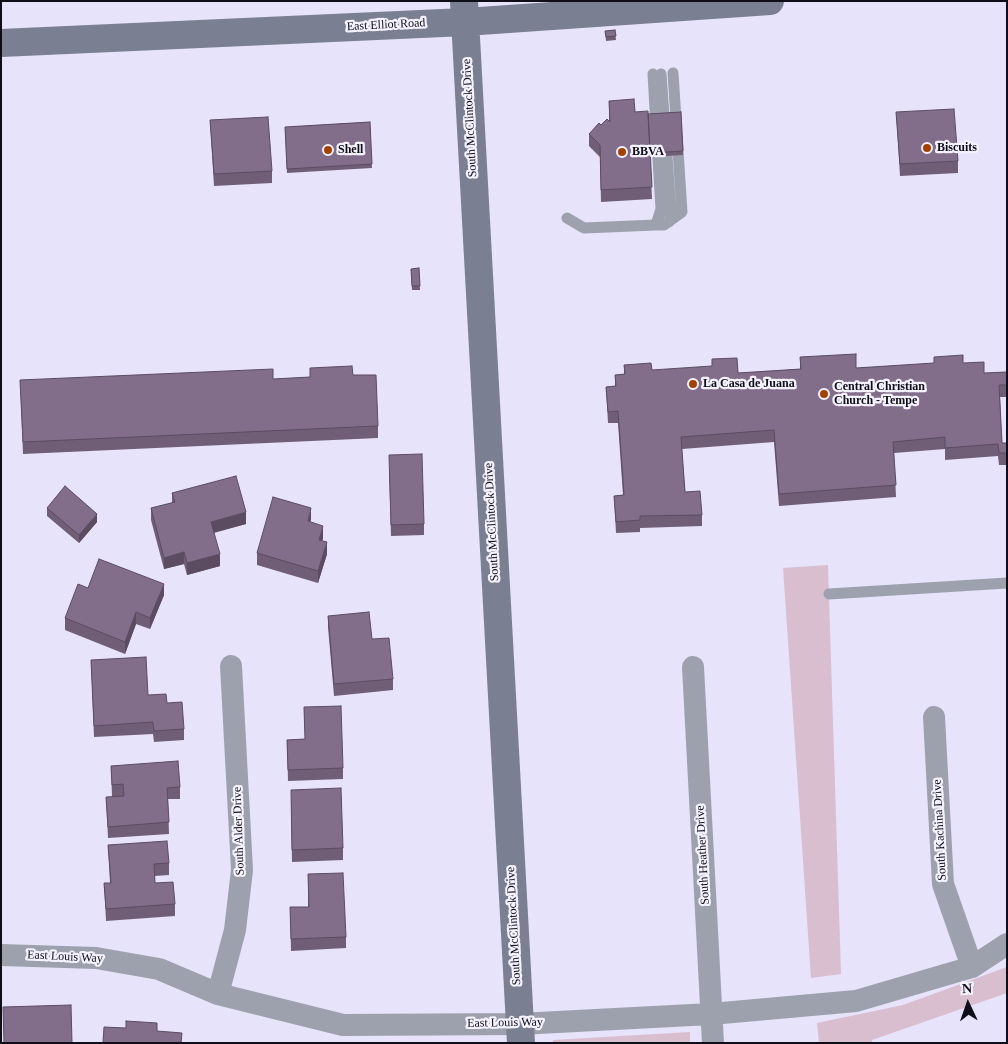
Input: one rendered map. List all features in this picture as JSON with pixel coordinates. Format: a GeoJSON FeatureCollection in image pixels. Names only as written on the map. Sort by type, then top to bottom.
{"type":"FeatureCollection","features":[{"type":"Feature","properties":{"kind":"main road","name":"East Elliot Road"},"geometry":{"type":"LineString","coordinates":[[1,42],[464,12],[770,1]]}},
{"type":"Feature","properties":{"kind":"main road","name":"South McClintock Drive"},"geometry":{"type":"LineString","coordinates":[[464,12],[520,1033]]}},
{"type":"Feature","properties":{"kind":"street","name":"South Alder Drive"},"geometry":{"type":"LineString","coordinates":[[218,994],[235,930],[242,870],[231,666]]}},
{"type":"Feature","properties":{"kind":"street","name":"South Heather Drive"},"geometry":{"type":"LineString","coordinates":[[693,667],[713,1043]]}},
{"type":"Feature","properties":{"kind":"street","name":"South Kachina Drive"},"geometry":{"type":"LineString","coordinates":[[934,717],[943,884],[972,968]]}},
{"type":"Feature","properties":{"kind":"street","name":"East Louis Way"},"geometry":{"type":"LineString","coordinates":[[1,955],[96,958],[159,969],[218,994],[343,1024],[520,1033],[856,1001],[972,968],[1007,944]]}},
{"type":"Feature","properties":{"kind":"lane"},"geometry":{"type":"LineString","coordinates":[[567,218],[584,228],[656,225],[669,222],[682,212],[662,74],[661,209],[656,225]]}},
{"type":"Feature","properties":{"kind":"lane"},"geometry":{"type":"LineString","coordinates":[[829,594],[1007,583]]}},
{"type":"Feature","properties":{"kind":"shaded area"},"geometry":{"type":"Polygon","coordinates":[[[828,565],[841,974],[811,978],[783,568],[828,565]]]}},
{"type":"Feature","properties":{"kind":"shaded area"},"geometry":{"type":"Polygon","coordinates":[[[1007,967],[1007,993],[872,1040],[872,1043],[819,1043],[817,1023],[903,1005],[1007,967]]]}},
{"type":"Feature","properties":{"kind":"shaded area"},"geometry":{"type":"Polygon","coordinates":[[[690,1032],[690,1043],[553,1043],[553,1040],[690,1032]]]}},
{"type":"Feature","properties":{"kind":"building"},"geometry":{"type":"Polygon","coordinates":[[[615,30],[616,36],[606,37],[605,31],[615,30]]]}},
{"type":"Feature","properties":{"kind":"building","name":"BBVA"},"geometry":{"type":"Polygon","coordinates":[[[634,99],[635,112],[648,111],[652,187],[601,190],[600,145],[589,134],[599,123],[601,125],[607,119],[610,122],[609,101],[634,99]]]}},
{"type":"Feature","properties":{"kind":"building","name":"Biscuits"},"geometry":{"type":"Polygon","coordinates":[[[954,109],[958,161],[900,164],[896,112],[954,109]]]}},
{"type":"Feature","properties":{"kind":"building"},"geometry":{"type":"Polygon","coordinates":[[[681,112],[683,151],[650,153],[648,114],[681,112]]]}},
{"type":"Feature","properties":{"kind":"building"},"geometry":{"type":"Polygon","coordinates":[[[268,117],[272,171],[214,174],[210,120],[268,117]]]}},
{"type":"Feature","properties":{"kind":"building"},"geometry":{"type":"Polygon","coordinates":[[[370,122],[372,164],[287,169],[285,127],[370,122]]]}},
{"type":"Feature","properties":{"kind":"building"},"geometry":{"type":"Polygon","coordinates":[[[419,268],[420,286],[412,286],[411,269],[419,268]]]}},
{"type":"Feature","properties":{"kind":"building"},"geometry":{"type":"Polygon","coordinates":[[[856,354],[856,368],[934,363],[934,357],[963,355],[963,363],[984,362],[984,373],[1007,372],[1007,385],[999,385],[1002,443],[1007,443],[1007,453],[999,453],[998,444],[945,448],[945,437],[893,442],[896,485],[779,494],[774,430],[681,437],[685,492],[700,491],[702,515],[640,516],[640,520],[616,522],[614,496],[624,495],[618,411],[608,412],[606,387],[616,386],[615,375],[625,374],[624,365],[651,363],[652,370],[712,366],[712,359],[737,358],[738,373],[801,369],[800,357],[856,354]]]}},
{"type":"Feature","properties":{"kind":"building"},"geometry":{"type":"Polygon","coordinates":[[[352,366],[353,375],[376,375],[378,426],[23,442],[20,380],[273,369],[273,379],[310,377],[310,368],[352,366]]]}},
{"type":"Feature","properties":{"kind":"building"},"geometry":{"type":"Polygon","coordinates":[[[422,454],[424,524],[391,525],[389,455],[422,454]]]}},
{"type":"Feature","properties":{"kind":"building"},"geometry":{"type":"Polygon","coordinates":[[[236,476],[246,512],[211,522],[220,554],[187,563],[184,552],[164,558],[151,508],[175,502],[172,493],[236,476]]]}},
{"type":"Feature","properties":{"kind":"building"},"geometry":{"type":"Polygon","coordinates":[[[65,486],[97,514],[79,535],[47,508],[65,486]]]}},
{"type":"Feature","properties":{"kind":"building"},"geometry":{"type":"Polygon","coordinates":[[[273,497],[311,508],[308,521],[323,526],[319,540],[327,542],[318,571],[257,553],[273,497]]]}},
{"type":"Feature","properties":{"kind":"building"},"geometry":{"type":"Polygon","coordinates":[[[99,559],[164,584],[150,618],[136,612],[125,642],[65,618],[78,584],[88,588],[99,559]]]}},
{"type":"Feature","properties":{"kind":"building"},"geometry":{"type":"Polygon","coordinates":[[[369,612],[372,639],[389,638],[393,679],[334,684],[328,616],[369,612]]]}},
{"type":"Feature","properties":{"kind":"building"},"geometry":{"type":"Polygon","coordinates":[[[146,657],[148,695],[166,694],[167,703],[182,702],[184,729],[154,731],[153,722],[94,726],[91,660],[146,657]]]}},
{"type":"Feature","properties":{"kind":"building"},"geometry":{"type":"Polygon","coordinates":[[[341,706],[343,768],[288,770],[287,740],[305,739],[304,707],[341,706]]]}},
{"type":"Feature","properties":{"kind":"building"},"geometry":{"type":"Polygon","coordinates":[[[178,761],[180,787],[167,788],[169,822],[108,827],[106,797],[124,796],[123,784],[112,785],[111,766],[178,761]]]}},
{"type":"Feature","properties":{"kind":"building"},"geometry":{"type":"Polygon","coordinates":[[[341,788],[343,848],[292,850],[291,790],[341,788]]]}},
{"type":"Feature","properties":{"kind":"building"},"geometry":{"type":"Polygon","coordinates":[[[167,841],[169,863],[154,864],[155,883],[173,882],[175,904],[106,909],[104,883],[111,883],[108,845],[167,841]]]}},
{"type":"Feature","properties":{"kind":"building"},"geometry":{"type":"Polygon","coordinates":[[[343,873],[346,937],[291,939],[290,907],[309,907],[308,874],[343,873]]]}},
{"type":"Feature","properties":{"kind":"building"},"geometry":{"type":"Polygon","coordinates":[[[71,1005],[72,1043],[4,1043],[3,1007],[71,1005]]]}},
{"type":"Feature","properties":{"kind":"building"},"geometry":{"type":"Polygon","coordinates":[[[126,1021],[157,1023],[157,1031],[182,1033],[181,1043],[103,1043],[104,1027],[126,1028],[126,1021]]]}},
{"type":"Feature","properties":{"kind":"place","name":"Biscuits"},"geometry":{"type":"Point","coordinates":[927,148]}},
{"type":"Feature","properties":{"kind":"place","name":"Shell"},"geometry":{"type":"Point","coordinates":[328,150]}},
{"type":"Feature","properties":{"kind":"place","name":"BBVA"},"geometry":{"type":"Point","coordinates":[622,152]}},
{"type":"Feature","properties":{"kind":"place","name":"La Casa de Juana"},"geometry":{"type":"Point","coordinates":[693,384]}},
{"type":"Feature","properties":{"kind":"place","name":"Central Christian Church - Tempe"},"geometry":{"type":"Point","coordinates":[824,394]}}]}
